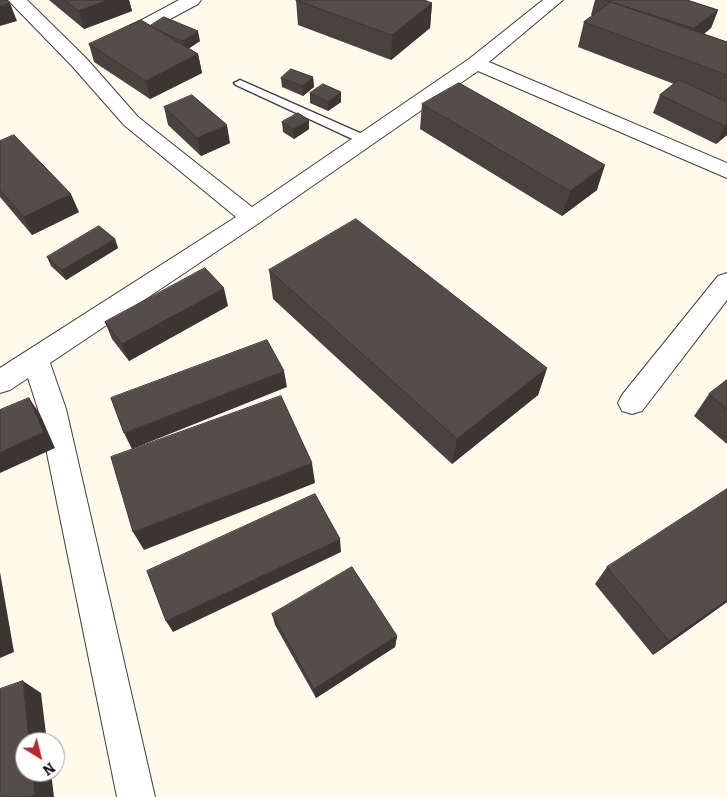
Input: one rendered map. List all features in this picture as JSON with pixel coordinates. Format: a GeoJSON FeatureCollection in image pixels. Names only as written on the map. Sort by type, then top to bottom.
{"type":"FeatureCollection","features":[{"type":"Feature","properties":{"kind":"street"},"geometry":{"type":"LineString","coordinates":[[17,0],[79,62],[131,121],[251,218]]}},
{"type":"Feature","properties":{"kind":"street"},"geometry":{"type":"LineString","coordinates":[[79,62],[192,0]]}},
{"type":"Feature","properties":{"kind":"street"},"geometry":{"type":"LineString","coordinates":[[0,382],[251,218],[365,140],[476,63],[554,0]]}},
{"type":"Feature","properties":{"kind":"street"},"geometry":{"type":"LineString","coordinates":[[476,63],[727,171]]}},
{"type":"Feature","properties":{"kind":"street"},"geometry":{"type":"LineString","coordinates":[[632,403],[727,282]]}},
{"type":"Feature","properties":{"kind":"street"},"geometry":{"type":"LineString","coordinates":[[35,359],[52,409],[136,797]]}},
{"type":"Feature","properties":{"kind":"lane"},"geometry":{"type":"LineString","coordinates":[[240,83],[365,140]]}},
{"type":"Feature","properties":{"kind":"building"},"geometry":{"type":"Polygon","coordinates":[[[0,0],[7,0],[10,3],[0,6],[0,0]]]}},
{"type":"Feature","properties":{"kind":"building"},"geometry":{"type":"Polygon","coordinates":[[[65,0],[108,0],[79,11],[65,0]]]}},
{"type":"Feature","properties":{"kind":"building"},"geometry":{"type":"Polygon","coordinates":[[[296,0],[424,0],[432,3],[392,35],[296,0]]]}},
{"type":"Feature","properties":{"kind":"building"},"geometry":{"type":"Polygon","coordinates":[[[605,0],[687,0],[718,10],[694,28],[605,0]]]}},
{"type":"Feature","properties":{"kind":"building"},"geometry":{"type":"Polygon","coordinates":[[[611,2],[727,42],[727,75],[584,22],[611,2]]]}},
{"type":"Feature","properties":{"kind":"building"},"geometry":{"type":"Polygon","coordinates":[[[164,17],[198,31],[183,41],[150,26],[164,17]]]}},
{"type":"Feature","properties":{"kind":"building"},"geometry":{"type":"Polygon","coordinates":[[[141,20],[198,54],[146,81],[89,44],[141,20]]]}},
{"type":"Feature","properties":{"kind":"building"},"geometry":{"type":"Polygon","coordinates":[[[291,69],[313,77],[303,86],[281,78],[291,69]]]}},
{"type":"Feature","properties":{"kind":"building"},"geometry":{"type":"Polygon","coordinates":[[[679,80],[727,102],[727,124],[725,126],[660,95],[679,80]]]}},
{"type":"Feature","properties":{"kind":"building"},"geometry":{"type":"Polygon","coordinates":[[[459,83],[605,165],[570,191],[422,104],[459,83]]]}},
{"type":"Feature","properties":{"kind":"building"},"geometry":{"type":"Polygon","coordinates":[[[323,84],[341,92],[328,102],[310,93],[323,84]]]}},
{"type":"Feature","properties":{"kind":"building"},"geometry":{"type":"Polygon","coordinates":[[[192,95],[227,125],[197,138],[164,107],[192,95]]]}},
{"type":"Feature","properties":{"kind":"building"},"geometry":{"type":"Polygon","coordinates":[[[298,113],[309,120],[293,129],[282,122],[298,113]]]}},
{"type":"Feature","properties":{"kind":"building"},"geometry":{"type":"Polygon","coordinates":[[[14,135],[71,194],[24,217],[0,190],[0,141],[14,135]]]}},
{"type":"Feature","properties":{"kind":"building"},"geometry":{"type":"Polygon","coordinates":[[[356,219],[547,368],[457,439],[269,270],[356,219]]]}},
{"type":"Feature","properties":{"kind":"building"},"geometry":{"type":"Polygon","coordinates":[[[99,226],[115,239],[62,270],[47,257],[99,226]]]}},
{"type":"Feature","properties":{"kind":"building"},"geometry":{"type":"Polygon","coordinates":[[[205,268],[224,288],[122,344],[105,322],[205,268]]]}},
{"type":"Feature","properties":{"kind":"building"},"geometry":{"type":"Polygon","coordinates":[[[267,340],[284,371],[124,433],[111,398],[267,340]]]}},
{"type":"Feature","properties":{"kind":"building"},"geometry":{"type":"Polygon","coordinates":[[[727,380],[727,409],[709,394],[727,380]]]}},
{"type":"Feature","properties":{"kind":"building"},"geometry":{"type":"Polygon","coordinates":[[[281,396],[312,463],[133,532],[111,457],[281,396]]]}},
{"type":"Feature","properties":{"kind":"building"},"geometry":{"type":"Polygon","coordinates":[[[29,398],[44,432],[0,453],[0,410],[29,398]]]}},
{"type":"Feature","properties":{"kind":"building"},"geometry":{"type":"Polygon","coordinates":[[[727,489],[727,600],[669,641],[607,567],[727,489]]]}},
{"type":"Feature","properties":{"kind":"building"},"geometry":{"type":"Polygon","coordinates":[[[315,494],[340,539],[166,621],[147,571],[315,494]]]}},
{"type":"Feature","properties":{"kind":"building"},"geometry":{"type":"Polygon","coordinates":[[[352,567],[397,636],[314,689],[272,614],[352,567]]]}},
{"type":"Feature","properties":{"kind":"building"},"geometry":{"type":"Polygon","coordinates":[[[23,681],[28,732],[15,732],[15,782],[34,782],[35,795],[30,797],[0,797],[0,689],[23,681]]]}}]}
